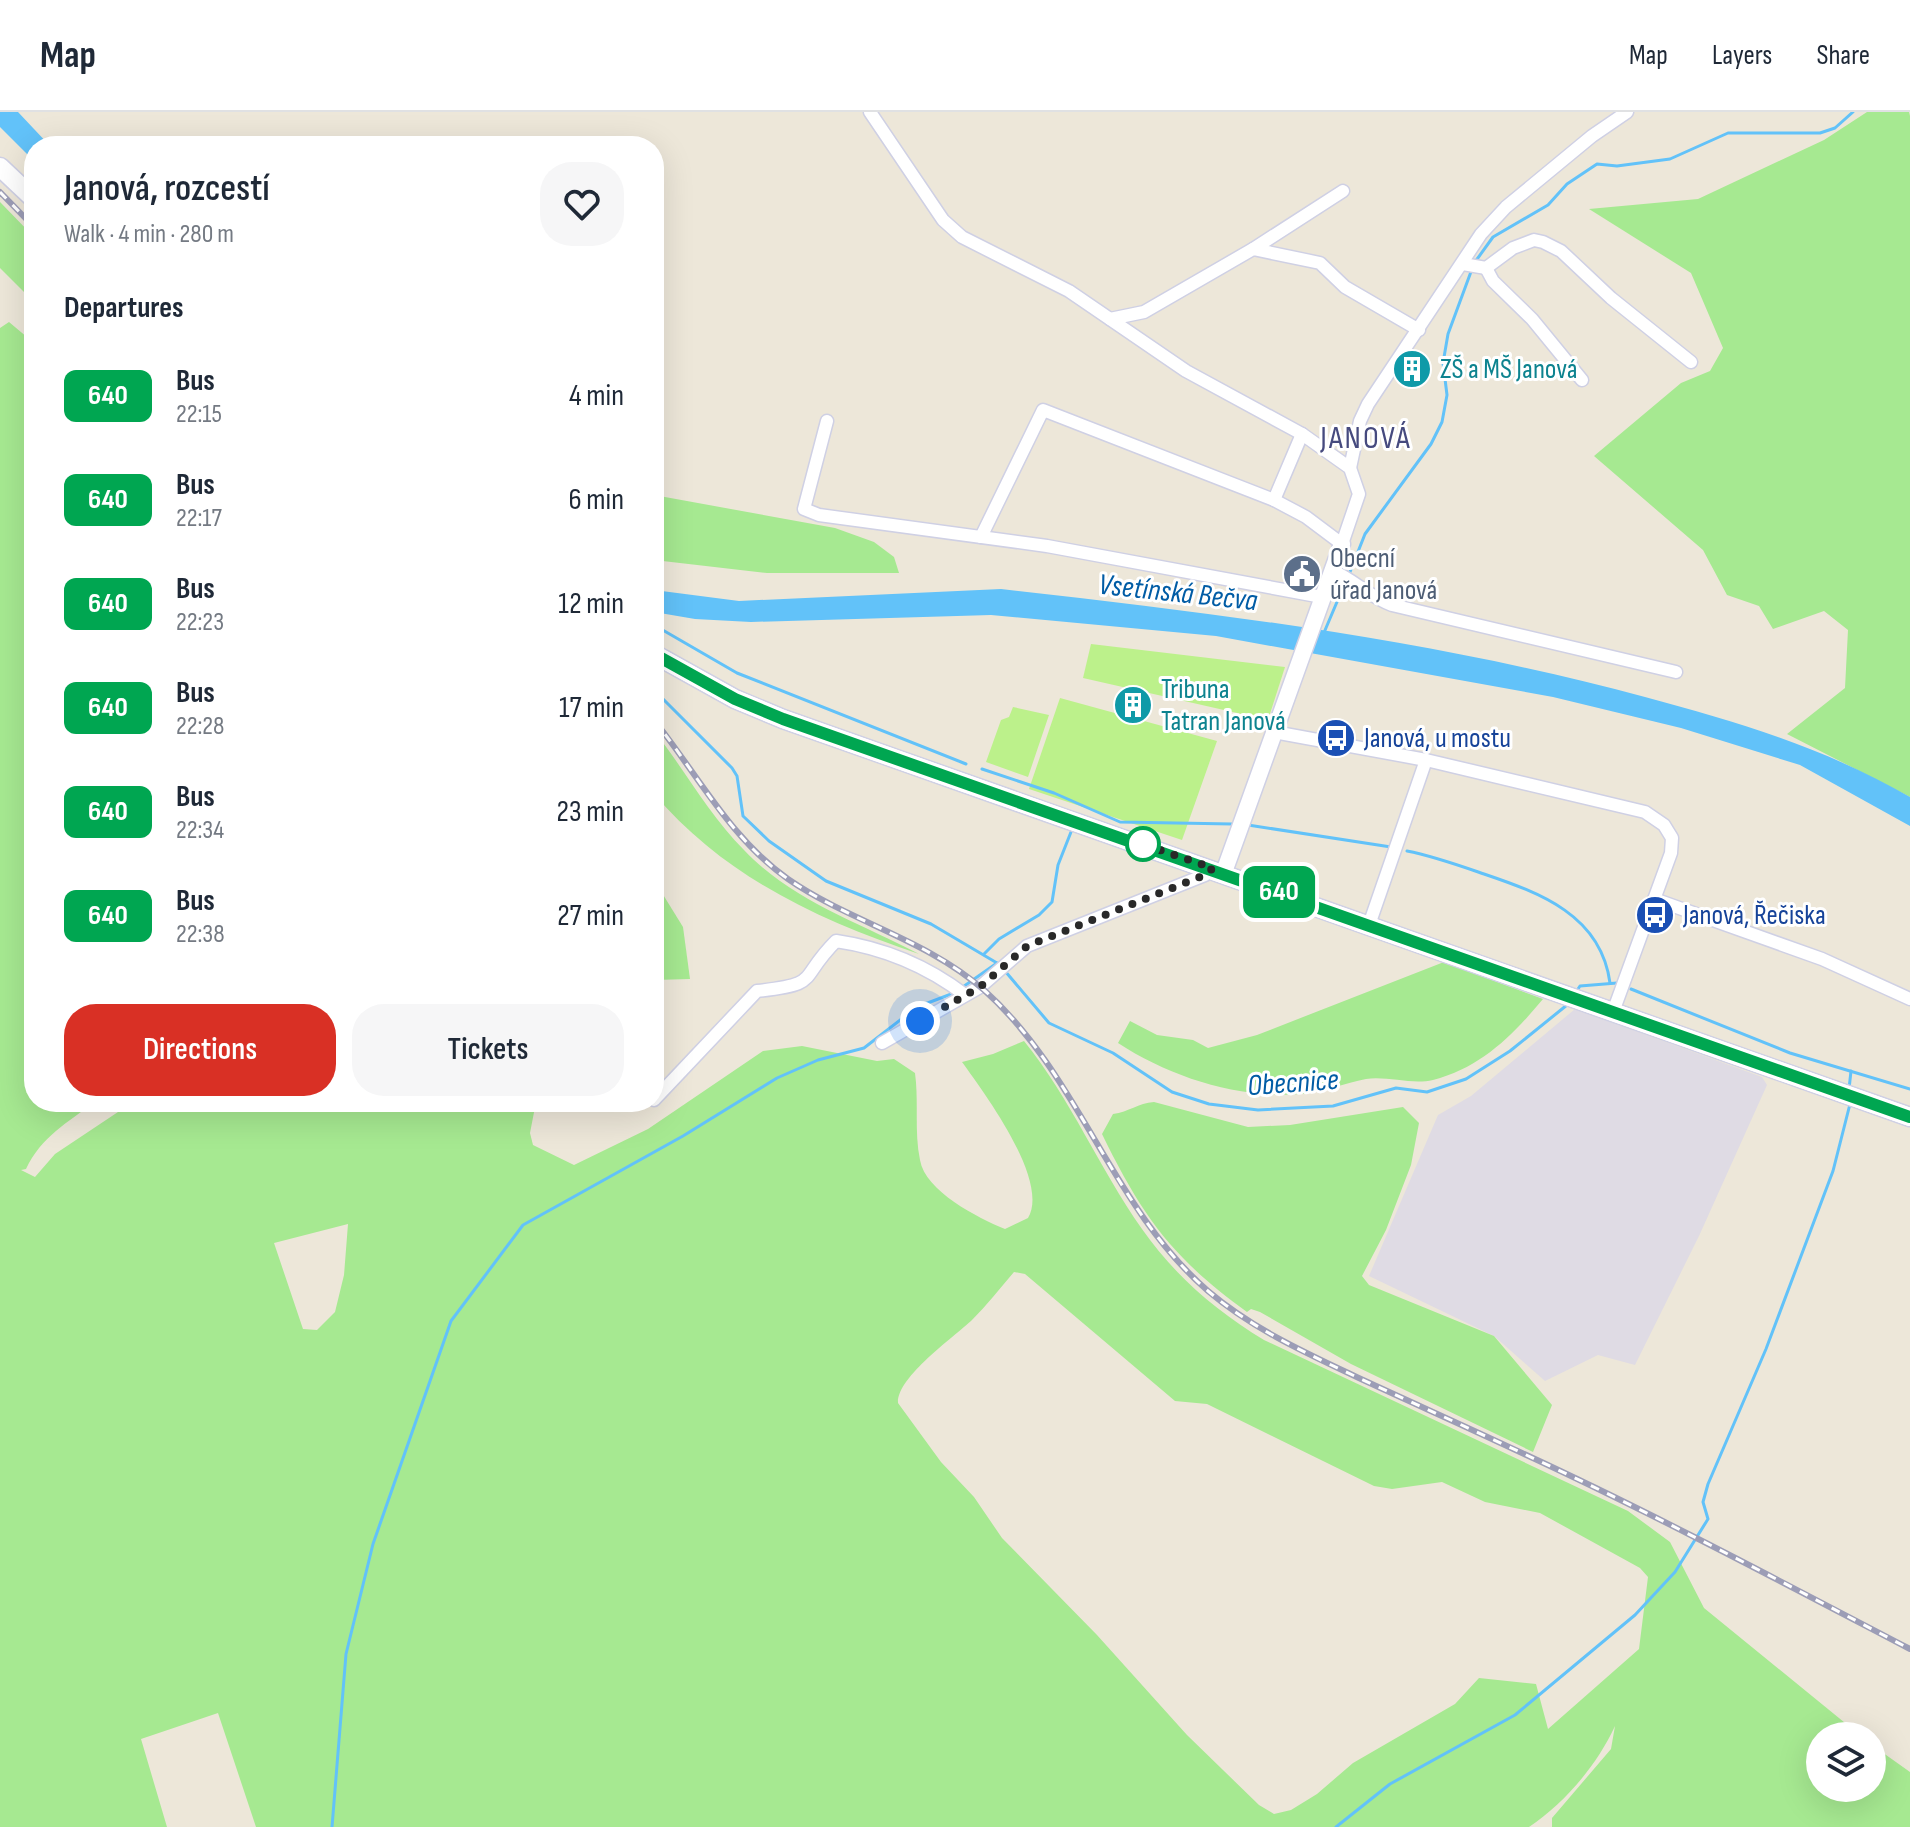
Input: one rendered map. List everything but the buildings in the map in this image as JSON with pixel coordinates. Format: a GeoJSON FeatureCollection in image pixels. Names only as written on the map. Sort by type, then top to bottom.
{"type":"FeatureCollection","features":[{"type":"Feature","properties":{"kind":"main road"},"geometry":{"type":"LineString","coordinates":[[0,167],[24,190]]}},
{"type":"Feature","properties":{"kind":"main road"},"geometry":{"type":"LineString","coordinates":[[664,660],[735,699],[783,719],[1218,870],[1910,1117]]}},
{"type":"Feature","properties":{"kind":"street"},"geometry":{"type":"LineString","coordinates":[[870,112],[943,220],[962,237],[1069,291],[1186,371],[1302,434],[1350,468]]}},
{"type":"Feature","properties":{"kind":"street"},"geometry":{"type":"LineString","coordinates":[[1474,267],[1481,234],[1506,207],[1592,136],[1627,112]]}},
{"type":"Feature","properties":{"kind":"street"},"geometry":{"type":"LineString","coordinates":[[1110,319],[1144,312],[1253,249],[1343,191]]}},
{"type":"Feature","properties":{"kind":"street"},"geometry":{"type":"LineString","coordinates":[[882,1043],[965,995],[1027,946],[1218,870],[1276,728],[1321,601],[1336,572],[1359,494],[1350,468],[1362,414],[1419,330],[1474,267],[1534,240],[1543,242],[1561,251],[1611,298],[1691,362]]}},
{"type":"Feature","properties":{"kind":"street"},"geometry":{"type":"LineString","coordinates":[[1253,249],[1320,263],[1345,287],[1419,330]]}},
{"type":"Feature","properties":{"kind":"street"},"geometry":{"type":"LineString","coordinates":[[1474,267],[1532,319],[1582,380]]}},
{"type":"Feature","properties":{"kind":"street"},"geometry":{"type":"LineString","coordinates":[[981,537],[1043,410],[1274,500],[1306,517],[1342,544]]}},
{"type":"Feature","properties":{"kind":"street"},"geometry":{"type":"LineString","coordinates":[[827,421],[804,509],[819,515],[981,537],[1321,601]]}},
{"type":"Feature","properties":{"kind":"street"},"geometry":{"type":"LineString","coordinates":[[1274,500],[1302,434]]}},
{"type":"Feature","properties":{"kind":"street"},"geometry":{"type":"LineString","coordinates":[[1336,572],[1355,581],[1377,599],[1392,605],[1676,672]]}},
{"type":"Feature","properties":{"kind":"street"},"geometry":{"type":"LineString","coordinates":[[1276,728],[1426,760],[1653,816],[1668,831],[1672,845],[1613,1012]]}},
{"type":"Feature","properties":{"kind":"street"},"geometry":{"type":"LineString","coordinates":[[1369,925],[1426,760]]}},
{"type":"Feature","properties":{"kind":"street"},"geometry":{"type":"LineString","coordinates":[[1654,899],[1822,959],[1910,999]]}},
{"type":"Feature","properties":{"kind":"street"},"geometry":{"type":"LineString","coordinates":[[664,1090],[757,991],[786,988],[808,980],[836,941],[865,945],[934,972],[965,995]]}},
{"type":"Feature","properties":{"kind":"shaded area"},"geometry":{"type":"Polygon","coordinates":[[[1575,1009],[1762,1077],[1767,1085],[1699,1236],[1635,1365],[1598,1355],[1545,1381],[1494,1336],[1369,1276],[1438,1115],[1471,1096],[1575,1009]]]}},
{"type":"Feature","properties":{"kind":"green space"},"geometry":{"type":"Polygon","coordinates":[[[1867,112],[1909,112],[1910,116],[1910,797],[1787,734],[1845,688],[1848,630],[1824,611],[1773,629],[1759,606],[1727,595],[1703,550],[1594,456],[1681,383],[1710,371],[1723,348],[1691,273],[1589,209],[1698,199],[1824,140],[1867,112]]]}},
{"type":"Feature","properties":{"kind":"green space"},"geometry":{"type":"Polygon","coordinates":[[[0,202],[24,227],[24,292],[0,268],[0,202]]]}},
{"type":"Feature","properties":{"kind":"green space"},"geometry":{"type":"Polygon","coordinates":[[[9,322],[24,335],[24,1112],[82,1112],[56,1131],[39,1148],[26,1169],[21,1170],[35,1177],[55,1154],[118,1112],[534,1112],[530,1133],[533,1145],[574,1165],[648,1129],[763,1051],[802,1046],[877,1061],[894,1059],[915,1073],[918,1149],[924,1171],[954,1202],[1005,1229],[1028,1218],[1032,1202],[1030,1183],[1012,1138],[962,1062],[1024,1041],[1056,1086],[1154,1246],[1197,1291],[1229,1317],[1264,1340],[1628,1511],[1670,1542],[1704,1608],[1844,1722],[1806,1722],[1806,1802],[1886,1802],[1886,1755],[1910,1772],[1910,1827],[1552,1827],[1552,1818],[1611,1749],[1615,1726],[1579,1782],[1555,1807],[1529,1827],[256,1827],[218,1713],[141,1739],[167,1827],[0,1827],[0,328],[9,322]],[[348,1224],[274,1243],[303,1329],[317,1330],[335,1312],[344,1275],[348,1224]],[[1014,1272],[972,1320],[916,1370],[900,1393],[898,1403],[941,1462],[974,1497],[1002,1538],[1097,1635],[1187,1735],[1259,1805],[1274,1814],[1291,1810],[1317,1794],[1353,1763],[1455,1704],[1479,1678],[1536,1684],[1548,1729],[1639,1649],[1648,1577],[1640,1568],[1540,1513],[1485,1502],[1442,1482],[1392,1489],[1374,1486],[1207,1404],[1175,1401],[1025,1274],[1014,1272]]]}},
{"type":"Feature","properties":{"kind":"green space"},"geometry":{"type":"Polygon","coordinates":[[[664,497],[835,528],[874,542],[894,557],[899,573],[767,573],[664,561],[664,497]]]}},
{"type":"Feature","properties":{"kind":"green space"},"geometry":{"type":"Polygon","coordinates":[[[1091,644],[1285,667],[1268,720],[1083,678],[1091,644]]]}},
{"type":"Feature","properties":{"kind":"green space"},"geometry":{"type":"Polygon","coordinates":[[[1060,698],[1217,741],[1182,840],[1029,789],[1060,698]]]}},
{"type":"Feature","properties":{"kind":"green space"},"geometry":{"type":"Polygon","coordinates":[[[1013,707],[1049,715],[1028,777],[986,762],[1001,720],[1009,717],[1013,707]]]}},
{"type":"Feature","properties":{"kind":"green space"},"geometry":{"type":"Polygon","coordinates":[[[664,745],[720,822],[763,868],[804,897],[919,954],[845,926],[775,892],[711,849],[664,804],[664,745]]]}},
{"type":"Feature","properties":{"kind":"green space"},"geometry":{"type":"Polygon","coordinates":[[[664,896],[683,927],[690,979],[664,980],[664,896]]]}},
{"type":"Feature","properties":{"kind":"green space"},"geometry":{"type":"Polygon","coordinates":[[[1444,962],[1543,999],[1520,1025],[1481,1059],[1433,1080],[1417,1082],[1374,1078],[1301,1094],[1253,1093],[1182,1075],[1118,1043],[1130,1021],[1157,1035],[1193,1040],[1208,1048],[1257,1035],[1444,962]]]}},
{"type":"Feature","properties":{"kind":"green space"},"geometry":{"type":"Polygon","coordinates":[[[1154,1102],[1248,1127],[1290,1125],[1403,1107],[1419,1123],[1411,1165],[1386,1230],[1362,1276],[1369,1285],[1494,1336],[1552,1405],[1533,1452],[1351,1364],[1260,1312],[1251,1309],[1247,1312],[1198,1273],[1161,1234],[1131,1189],[1102,1134],[1113,1114],[1154,1102]]]}},
{"type":"Feature","properties":{"kind":"water"},"geometry":{"type":"Polygon","coordinates":[[[0,112],[18,112],[41,136],[24,136],[24,151],[0,127],[0,112]]]}},
{"type":"Feature","properties":{"kind":"water"},"geometry":{"type":"Polygon","coordinates":[[[1001,589],[1244,619],[1486,659],[1714,716],[1813,750],[1910,797],[1910,826],[1800,765],[1681,728],[1553,697],[1216,636],[991,615],[751,622],[664,614],[664,591],[739,601],[1001,589]]]}},
{"type":"Feature","properties":{"kind":"waterway"},"geometry":{"type":"LineString","coordinates":[[1475,262],[1493,237],[1548,205],[1567,184],[1597,164],[1617,166],[1670,159],[1728,133],[1820,133],[1835,128],[1853,112]]}},
{"type":"Feature","properties":{"kind":"waterway"},"geometry":{"type":"LineString","coordinates":[[1348,577],[1365,534],[1431,444],[1442,422],[1447,395],[1443,363],[1448,334],[1472,269]]}},
{"type":"Feature","properties":{"kind":"waterway"},"geometry":{"type":"LineString","coordinates":[[1323,635],[1345,583]]}},
{"type":"Feature","properties":{"kind":"waterway"},"geometry":{"type":"LineString","coordinates":[[664,631],[737,673],[966,764]]}},
{"type":"Feature","properties":{"kind":"waterway","name":"Obecnice"},"geometry":{"type":"LineString","coordinates":[[664,700],[732,768],[737,776],[743,816],[769,841],[826,881],[931,924],[997,963]]}},
{"type":"Feature","properties":{"kind":"waterway"},"geometry":{"type":"LineString","coordinates":[[982,769],[1054,793],[1120,822],[1232,824]]}},
{"type":"Feature","properties":{"kind":"waterway"},"geometry":{"type":"LineString","coordinates":[[1248,825],[1391,847]]}},
{"type":"Feature","properties":{"kind":"waterway","name":"Obecnice"},"geometry":{"type":"LineString","coordinates":[[984,954],[999,939],[1039,915],[1052,902],[1058,865],[1071,832]]}},
{"type":"Feature","properties":{"kind":"waterway"},"geometry":{"type":"LineString","coordinates":[[1407,851],[1505,881],[1565,910],[1594,940],[1610,983]]}},
{"type":"Feature","properties":{"kind":"waterway"},"geometry":{"type":"LineString","coordinates":[[960,989],[997,963]]}},
{"type":"Feature","properties":{"kind":"waterway","name":"Obecnice"},"geometry":{"type":"LineString","coordinates":[[1005,971],[1049,1023],[1113,1053],[1172,1092],[1209,1104],[1258,1110],[1333,1106],[1396,1088],[1427,1092],[1466,1079],[1510,1051],[1567,1005]]}},
{"type":"Feature","properties":{"kind":"waterway","name":"Obecnice"},"geometry":{"type":"LineString","coordinates":[[1576,992],[1580,986],[1617,983]]}},
{"type":"Feature","properties":{"kind":"waterway","name":"Obecnice"},"geometry":{"type":"LineString","coordinates":[[1631,989],[1790,1053],[1910,1089]]}},
{"type":"Feature","properties":{"kind":"waterway"},"geometry":{"type":"LineString","coordinates":[[332,1827],[346,1654],[373,1544],[451,1321],[523,1225],[683,1136],[777,1078],[818,1060],[864,1048],[917,1007],[954,993]]}},
{"type":"Feature","properties":{"kind":"waterway"},"geometry":{"type":"LineString","coordinates":[[1849,1089],[1851,1071]]}},
{"type":"Feature","properties":{"kind":"waterway"},"geometry":{"type":"LineString","coordinates":[[1336,1827],[1390,1784],[1515,1715],[1635,1615],[1675,1572],[1708,1519],[1703,1502],[1708,1484],[1766,1349],[1833,1171],[1850,1104]]}},
{"type":"Feature","properties":{"kind":"railway"},"geometry":{"type":"LineString","coordinates":[[0,192],[24,217]]}},
{"type":"Feature","properties":{"kind":"railway"},"geometry":{"type":"LineString","coordinates":[[664,733],[716,805],[767,863],[812,894],[938,957],[984,990],[1017,1024],[1046,1062],[1146,1221],[1174,1257],[1226,1305],[1301,1350],[1620,1500],[1910,1649]]}},
{"type":"Feature","properties":{"kind":"bus line","name":"640"},"geometry":{"type":"LineString","coordinates":[[664,660],[735,699],[783,719],[1224,872],[1910,1117]]}},
{"type":"Feature","properties":{"kind":"place","name":"ZŠ a MŠ Janová"},"geometry":{"type":"Point","coordinates":[1412,369]}},
{"type":"Feature","properties":{"kind":"place","name":"Obecní úřad Janová"},"geometry":{"type":"Point","coordinates":[1302,574]}},
{"type":"Feature","properties":{"kind":"place","name":"Tribuna Tatran Janová"},"geometry":{"type":"Point","coordinates":[1133,705]}},
{"type":"Feature","properties":{"kind":"place","name":"Janová, u mostu"},"geometry":{"type":"Point","coordinates":[1336,738]}},
{"type":"Feature","properties":{"kind":"place","name":"Janová, Řečiska"},"geometry":{"type":"Point","coordinates":[1655,915]}},
{"type":"Feature","properties":{"kind":"district","name":"JANOVÁ"},"geometry":{"type":"Point","coordinates":[1366,438]}},
{"type":"Feature","properties":{"kind":"route"},"geometry":{"type":"LineString","coordinates":[[920,1021],[980,987],[1015,953],[1027,946],[1205,875],[1213,868],[1136,842],[1143,844]]}},
{"type":"Feature","properties":{"kind":"water label","name":"Vsetínská Bečva"},"geometry":{"type":"Point","coordinates":[1178,593]}}]}
